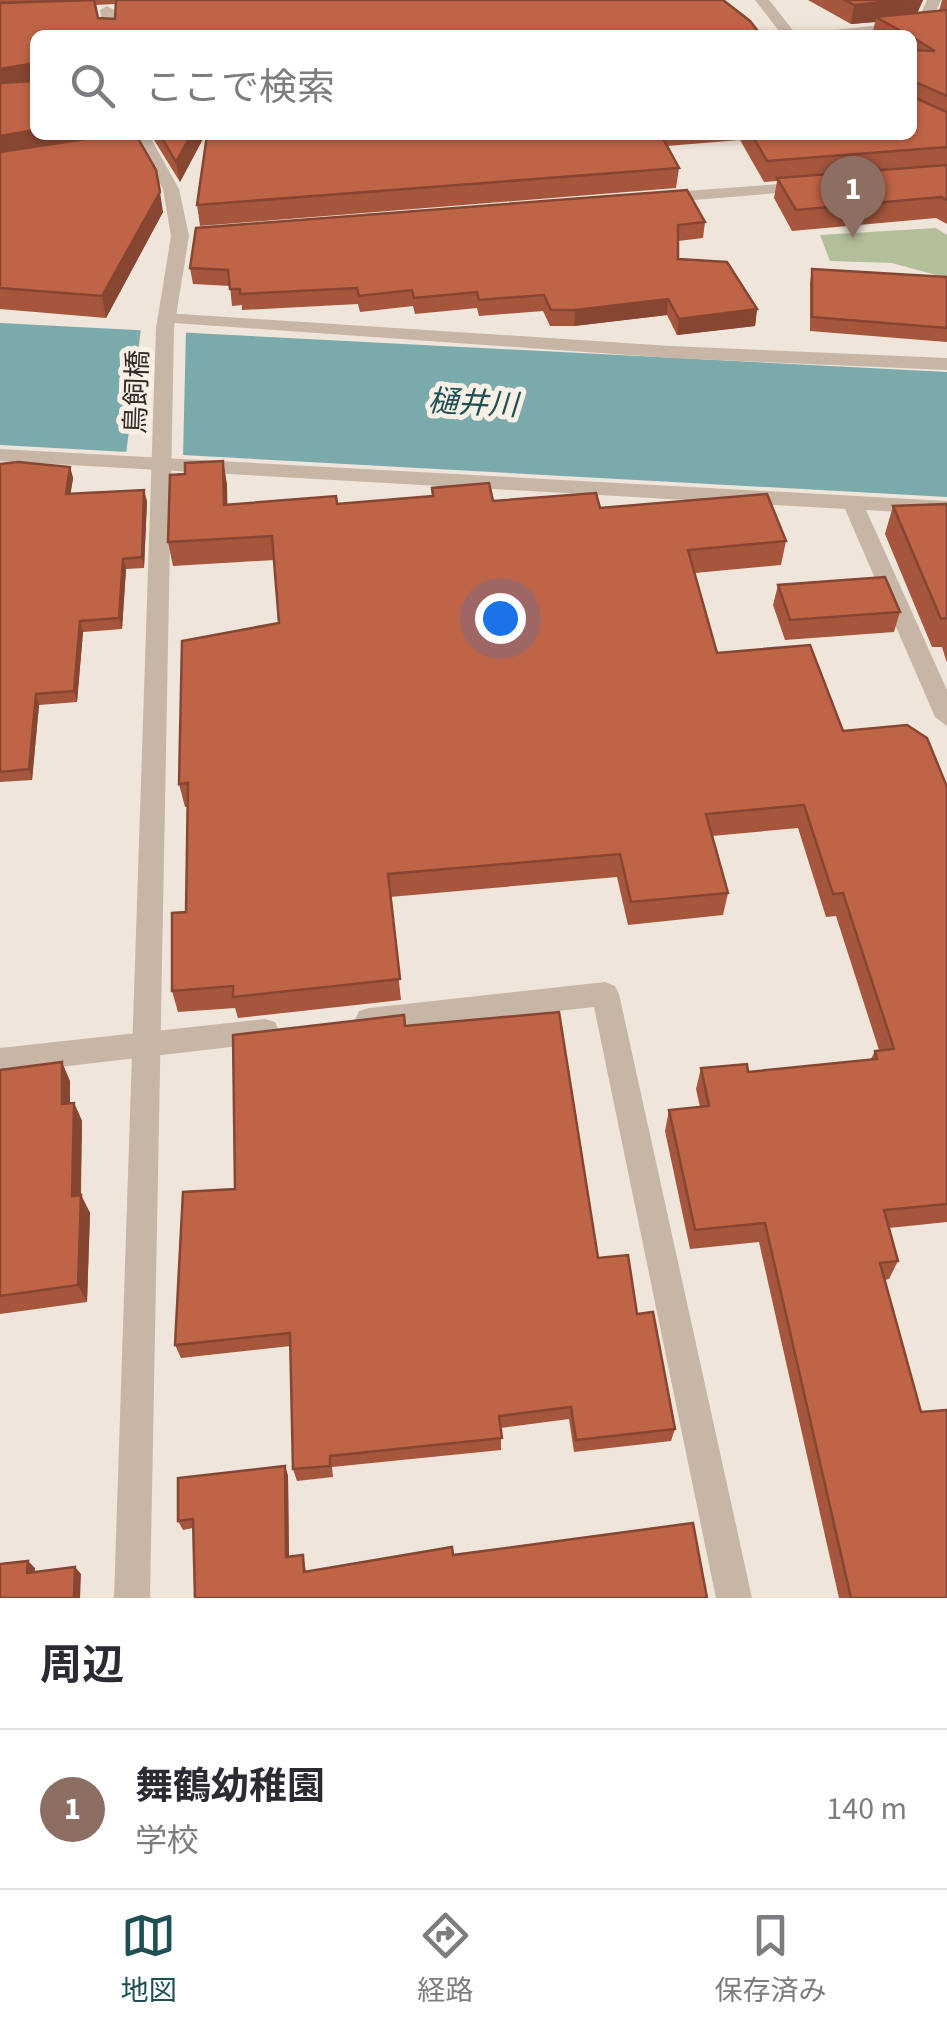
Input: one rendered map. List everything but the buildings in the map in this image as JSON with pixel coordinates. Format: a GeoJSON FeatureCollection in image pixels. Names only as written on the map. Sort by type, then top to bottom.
{"type":"FeatureCollection","features":[{"type":"Feature","properties":{"kind":"street"},"geometry":{"type":"LineString","coordinates":[[762,0],[784,30]]}},
{"type":"Feature","properties":{"kind":"street"},"geometry":{"type":"LineString","coordinates":[[923,24],[934,0]]}},
{"type":"Feature","properties":{"kind":"street"},"geometry":{"type":"LineString","coordinates":[[109,30],[100,10],[127,10]]}},
{"type":"Feature","properties":{"kind":"street"},"geometry":{"type":"LineString","coordinates":[[857,30],[947,22]]}},
{"type":"Feature","properties":{"kind":"street"},"geometry":{"type":"LineString","coordinates":[[138,141],[172,189],[180,236],[199,234]]}},
{"type":"Feature","properties":{"kind":"street"},"geometry":{"type":"LineString","coordinates":[[632,200],[829,185]]}},
{"type":"Feature","properties":{"kind":"street","name":"鳥飼橋"},"geometry":{"type":"LineString","coordinates":[[132,1598],[161,461],[166,323],[180,236]]}},
{"type":"Feature","properties":{"kind":"street"},"geometry":{"type":"LineString","coordinates":[[166,323],[947,364]]}},
{"type":"Feature","properties":{"kind":"street"},"geometry":{"type":"LineString","coordinates":[[0,454],[947,508]]}},
{"type":"Feature","properties":{"kind":"street"},"geometry":{"type":"LineString","coordinates":[[852,502],[947,717]]}},
{"type":"Feature","properties":{"kind":"street"},"geometry":{"type":"LineString","coordinates":[[338,1023],[605,994],[734,1598]]}},
{"type":"Feature","properties":{"kind":"street"},"geometry":{"type":"LineString","coordinates":[[0,1061],[299,1028]]}},
{"type":"Feature","properties":{"kind":"green space"},"geometry":{"type":"Polygon","coordinates":[[[936,228],[947,235],[947,278],[892,263],[830,261],[820,235],[936,228]]]}},
{"type":"Feature","properties":{"kind":"water","name":"樋井川"},"geometry":{"type":"Polygon","coordinates":[[[0,323],[947,372],[947,497],[0,445],[0,323]]]}},
{"type":"Feature","properties":{"kind":"pier"},"geometry":{"type":"Polygon","coordinates":[[[141,328],[186,329],[183,458],[126,455],[141,328]]]}},
{"type":"Feature","properties":{"kind":"place","name":"舞鶴幼稚園"},"geometry":{"type":"Point","coordinates":[853,238]}}]}
